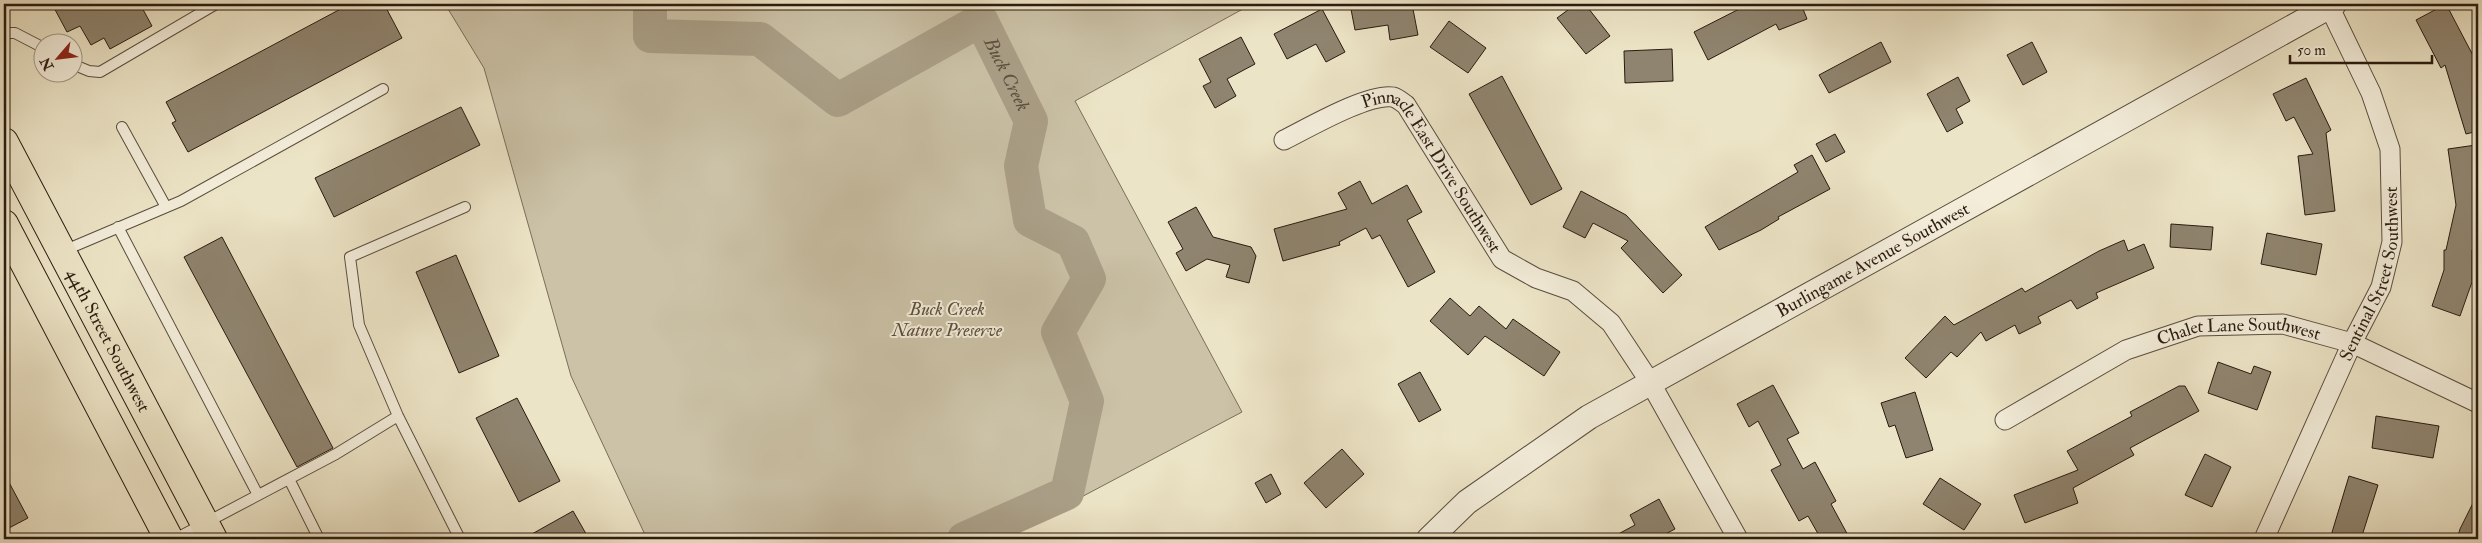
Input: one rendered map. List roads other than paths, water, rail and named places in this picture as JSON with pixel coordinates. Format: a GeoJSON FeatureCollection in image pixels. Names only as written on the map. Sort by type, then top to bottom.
{"type":"FeatureCollection","features":[{"type":"Feature","properties":{"kind":"main road","name":"44th Street Southwest"},"geometry":{"type":"LineString","coordinates":[[4,142],[209,532]]}},
{"type":"Feature","properties":{"kind":"main road"},"geometry":{"type":"LineString","coordinates":[[4,224],[168,539]]}},
{"type":"Feature","properties":{"kind":"street","name":"Sentinal Street Southwest"},"geometry":{"type":"LineString","coordinates":[[2264,539],[2352,343],[2381,287],[2392,242],[2390,149],[2371,93],[2330,5]]}},
{"type":"Feature","properties":{"kind":"street","name":"Burlingame Avenue Southwest"},"geometry":{"type":"LineString","coordinates":[[1429,539],[1467,502],[1589,417],[2330,5]]}},
{"type":"Feature","properties":{"kind":"street","name":"Pinnacle East Drive Southwest"},"geometry":{"type":"LineString","coordinates":[[1284,140],[1364,101],[1383,97],[1395,97],[1406,105],[1415,117],[1460,194],[1502,259],[1536,278],[1573,291],[1612,322],[1650,382]]}},
{"type":"Feature","properties":{"kind":"street","name":"Chalet Lane Southwest"},"geometry":{"type":"LineString","coordinates":[[2006,420],[2126,350],[2198,326],[2283,324],[2352,343],[2478,403]]}},
{"type":"Feature","properties":{"kind":"street"},"geometry":{"type":"LineString","coordinates":[[1650,382],[1738,539]]}},
{"type":"Feature","properties":{"kind":"lane"},"geometry":{"type":"LineString","coordinates":[[82,68],[100,72],[216,4]]}},
{"type":"Feature","properties":{"kind":"lane"},"geometry":{"type":"LineString","coordinates":[[4,33],[15,33],[32,42]]}},
{"type":"Feature","properties":{"kind":"lane"},"geometry":{"type":"LineString","coordinates":[[62,251],[181,201],[383,89]]}},
{"type":"Feature","properties":{"kind":"lane"},"geometry":{"type":"LineString","coordinates":[[122,127],[166,207]]}},
{"type":"Feature","properties":{"kind":"lane"},"geometry":{"type":"LineString","coordinates":[[460,539],[398,416],[358,325],[350,257],[465,207]]}},
{"type":"Feature","properties":{"kind":"lane"},"geometry":{"type":"LineString","coordinates":[[118,226],[258,495]]}},
{"type":"Feature","properties":{"kind":"lane"},"geometry":{"type":"LineString","coordinates":[[175,539],[209,532],[258,495],[336,454],[398,416]]}},
{"type":"Feature","properties":{"kind":"lane"},"geometry":{"type":"LineString","coordinates":[[289,479],[319,539]]}},
{"type":"Feature","properties":{"kind":"waterway","name":"Buck Creek"},"geometry":{"type":"LineString","coordinates":[[650,4],[650,36],[760,39],[838,100],[981,20],[1031,121],[1021,166],[1030,220],[1073,242],[1089,279],[1058,332],[1087,401],[1067,493],[964,539]]}},
{"type":"Feature","properties":{"kind":"park label","name":"Buck Creek Nature Preserve"},"geometry":{"type":"Point","coordinates":[947,319]}}]}
